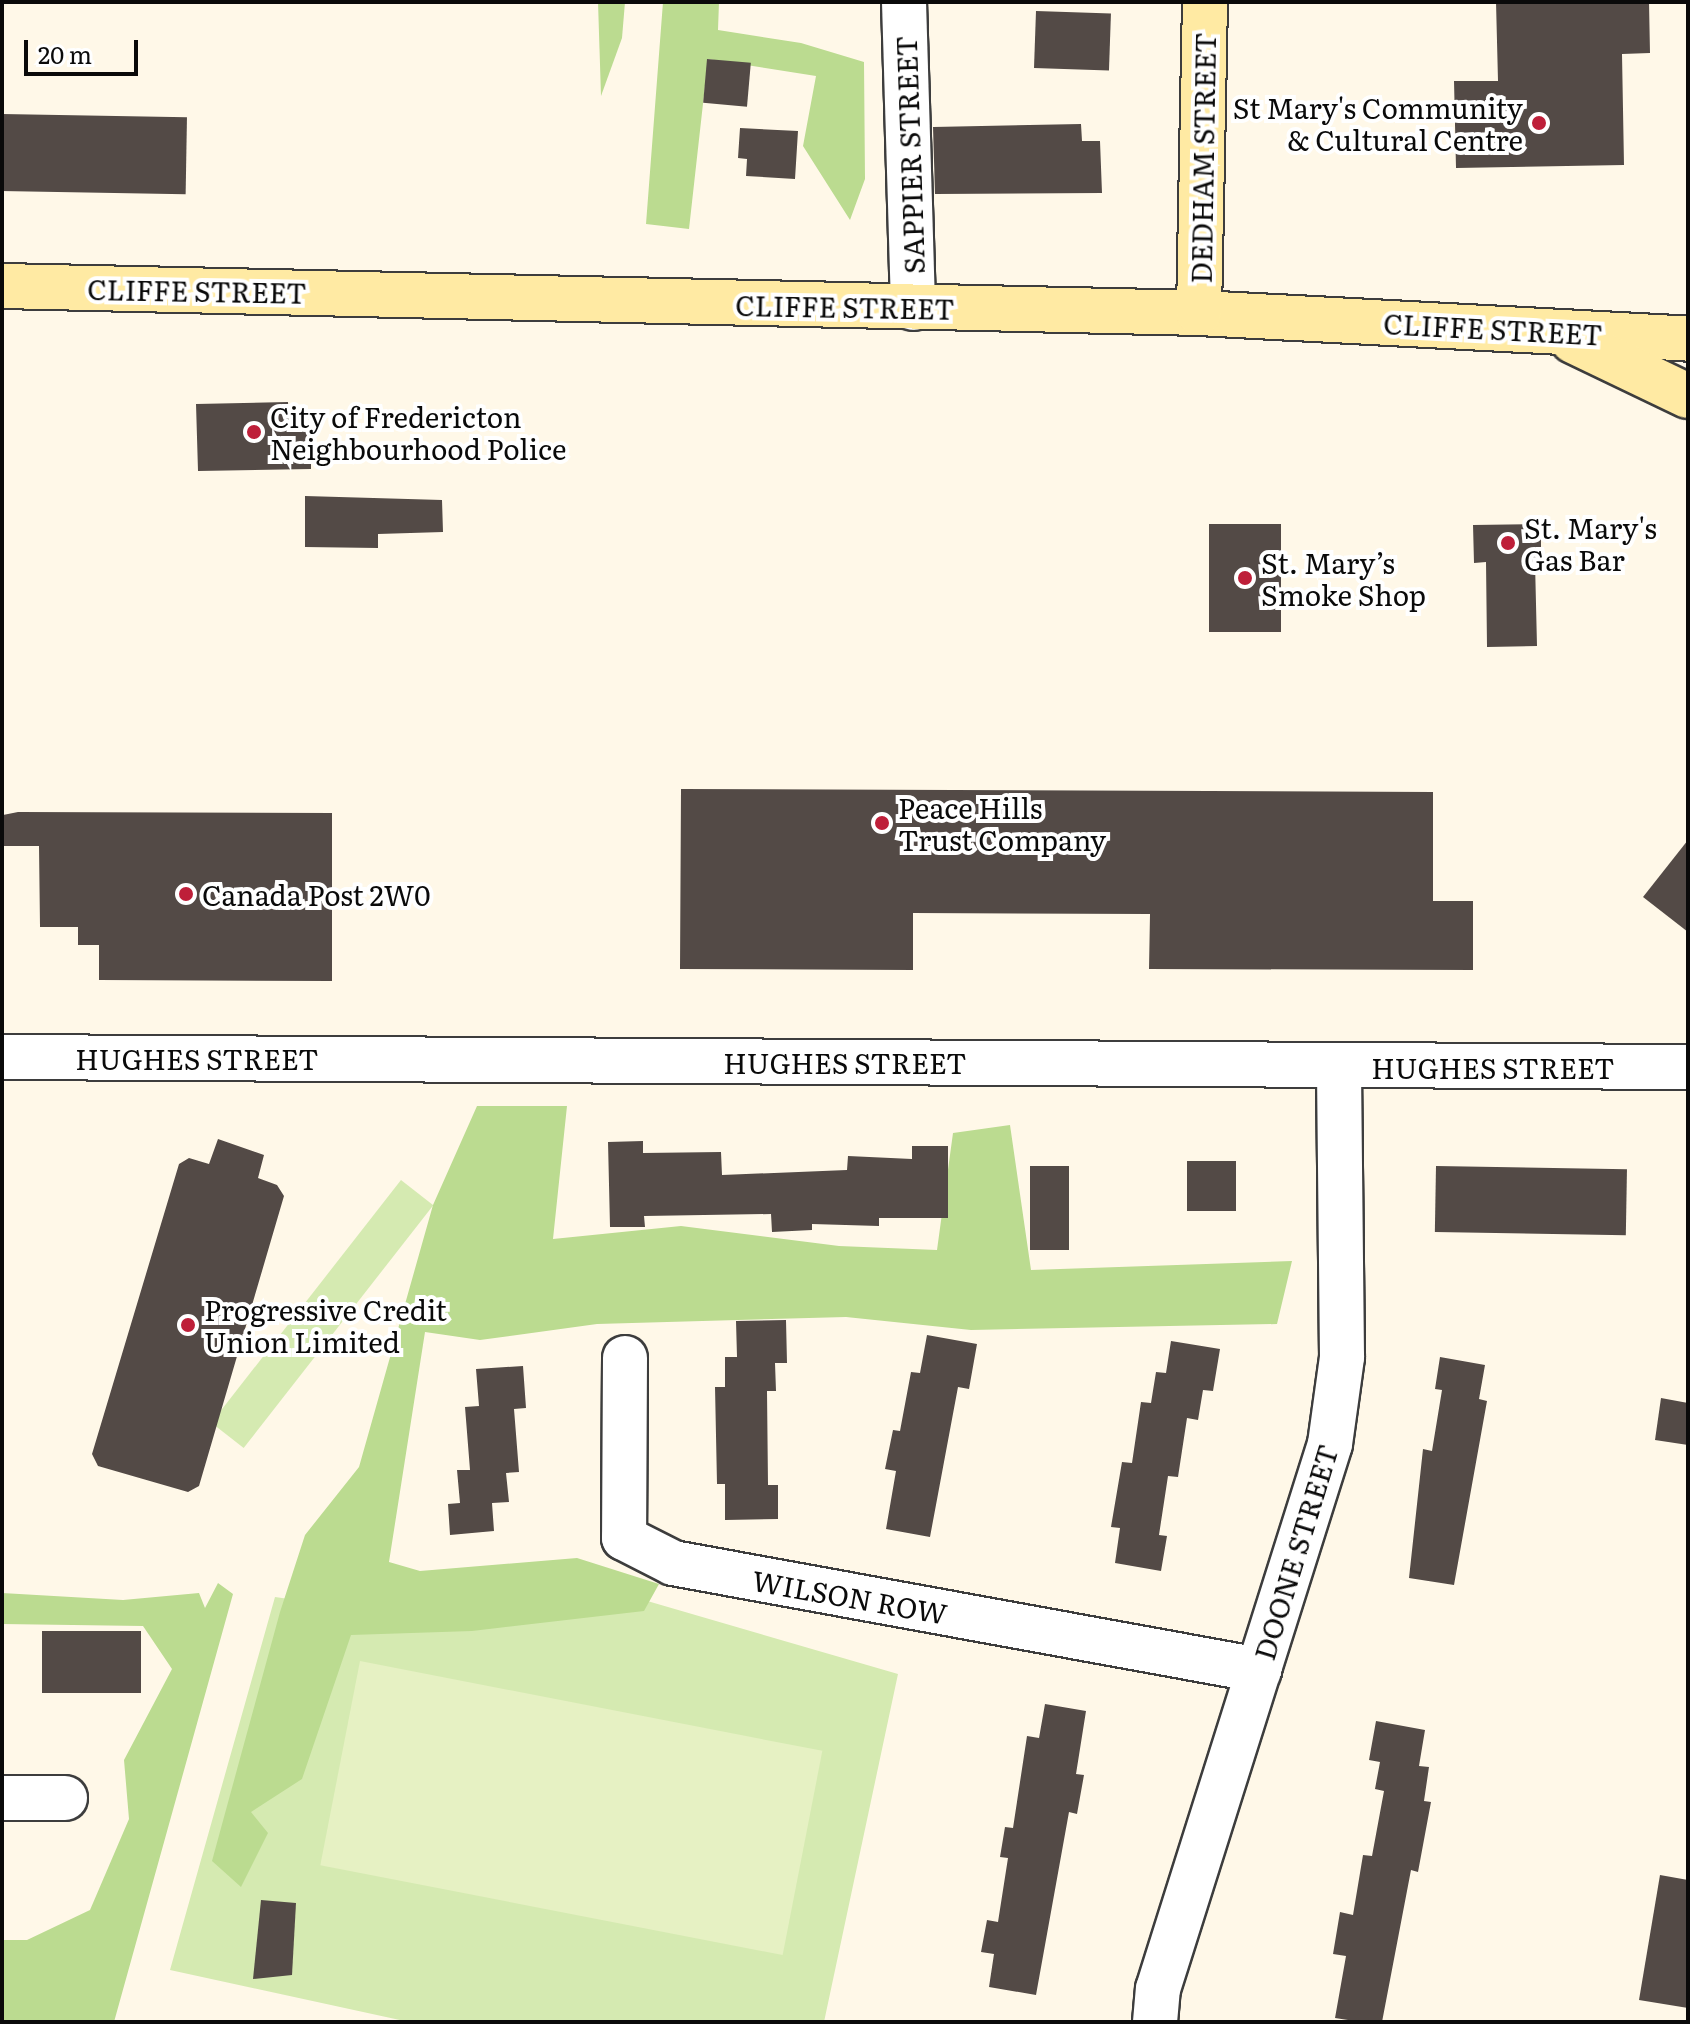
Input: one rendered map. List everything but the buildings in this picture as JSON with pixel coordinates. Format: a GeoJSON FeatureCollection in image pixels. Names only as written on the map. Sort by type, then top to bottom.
{"type":"FeatureCollection","features":[{"type":"Feature","properties":{"kind":"main road","name":"DEDHAM STREET"},"geometry":{"type":"LineString","coordinates":[[1199,313],[1205,2]]}},
{"type":"Feature","properties":{"kind":"main road","name":"CLIFFE STREET"},"geometry":{"type":"LineString","coordinates":[[2,286],[1199,313],[1549,329],[1688,339]]}},
{"type":"Feature","properties":{"kind":"main road"},"geometry":{"type":"LineString","coordinates":[[1549,329],[1688,396]]}},
{"type":"Feature","properties":{"kind":"street","name":"SAPPIER STREET"},"geometry":{"type":"LineString","coordinates":[[904,2],[913,308]]}},
{"type":"Feature","properties":{"kind":"street","name":"HUGHES STREET"},"geometry":{"type":"LineString","coordinates":[[2,1057],[1688,1067]]}},
{"type":"Feature","properties":{"kind":"street","name":"DOONE STREET"},"geometry":{"type":"LineString","coordinates":[[1155,2022],[1158,1989],[1330,1444],[1342,1357],[1339,1066]]}},
{"type":"Feature","properties":{"kind":"street","name":"WILSON ROW"},"geometry":{"type":"LineString","coordinates":[[625,1358],[624,1538],[673,1563],[1259,1670]]}},
{"type":"Feature","properties":{"kind":"street"},"geometry":{"type":"LineString","coordinates":[[2,1798],[65,1798]]}},
{"type":"Feature","properties":{"kind":"green space"},"geometry":{"type":"Polygon","coordinates":[[[598,2],[625,2],[622,38],[601,96],[598,2]]]}},
{"type":"Feature","properties":{"kind":"green space"},"geometry":{"type":"Polygon","coordinates":[[[663,2],[719,2],[718,30],[801,43],[864,62],[865,179],[850,220],[803,146],[816,76],[708,59],[689,229],[646,224],[663,2]]]}},
{"type":"Feature","properties":{"kind":"green space"},"geometry":{"type":"Polygon","coordinates":[[[477,1106],[567,1106],[553,1239],[681,1226],[839,1246],[937,1250],[953,1133],[1010,1125],[1031,1270],[1292,1261],[1277,1324],[971,1330],[846,1317],[597,1324],[480,1340],[425,1332],[389,1562],[420,1571],[577,1558],[659,1584],[644,1611],[472,1631],[351,1635],[302,1779],[251,1812],[268,1833],[241,1887],[212,1861],[280,1612],[305,1535],[359,1467],[433,1205],[477,1106]]]}},
{"type":"Feature","properties":{"kind":"green space"},"geometry":{"type":"Polygon","coordinates":[[[401,1180],[433,1205],[244,1448],[211,1423],[401,1180]]]}},
{"type":"Feature","properties":{"kind":"green space"},"geometry":{"type":"Polygon","coordinates":[[[218,1583],[233,1594],[114,2022],[2,2022],[2,1940],[27,1940],[90,1910],[129,1819],[124,1760],[172,1669],[143,1626],[2,1624],[2,1593],[123,1600],[199,1593],[205,1608],[218,1583]]]}},
{"type":"Feature","properties":{"kind":"green space"},"geometry":{"type":"Polygon","coordinates":[[[613,1591],[898,1674],[824,2022],[409,2022],[170,1970],[275,1597],[310,1602],[613,1591]]]}},
{"type":"Feature","properties":{"kind":"green space"},"geometry":{"type":"Polygon","coordinates":[[[360,1661],[822,1751],[783,1955],[320,1865],[360,1661]]]}},
{"type":"Feature","properties":{"kind":"place","name":"St Mary's Community & Cultural Centre"},"geometry":{"type":"Point","coordinates":[1539,123]}},
{"type":"Feature","properties":{"kind":"place","name":"City of Fredericton Neighbourhood Police"},"geometry":{"type":"Point","coordinates":[254,432]}},
{"type":"Feature","properties":{"kind":"place","name":"St. Mary's Gas Bar"},"geometry":{"type":"Point","coordinates":[1508,543]}},
{"type":"Feature","properties":{"kind":"place","name":"St. Mary’s Smoke Shop"},"geometry":{"type":"Point","coordinates":[1245,578]}},
{"type":"Feature","properties":{"kind":"place","name":"Peace Hills Trust Company"},"geometry":{"type":"Point","coordinates":[882,823]}},
{"type":"Feature","properties":{"kind":"place","name":"Canada Post 2W0"},"geometry":{"type":"Point","coordinates":[186,894]}},
{"type":"Feature","properties":{"kind":"place","name":"Progressive Credit Union Limited"},"geometry":{"type":"Point","coordinates":[188,1325]}}]}
